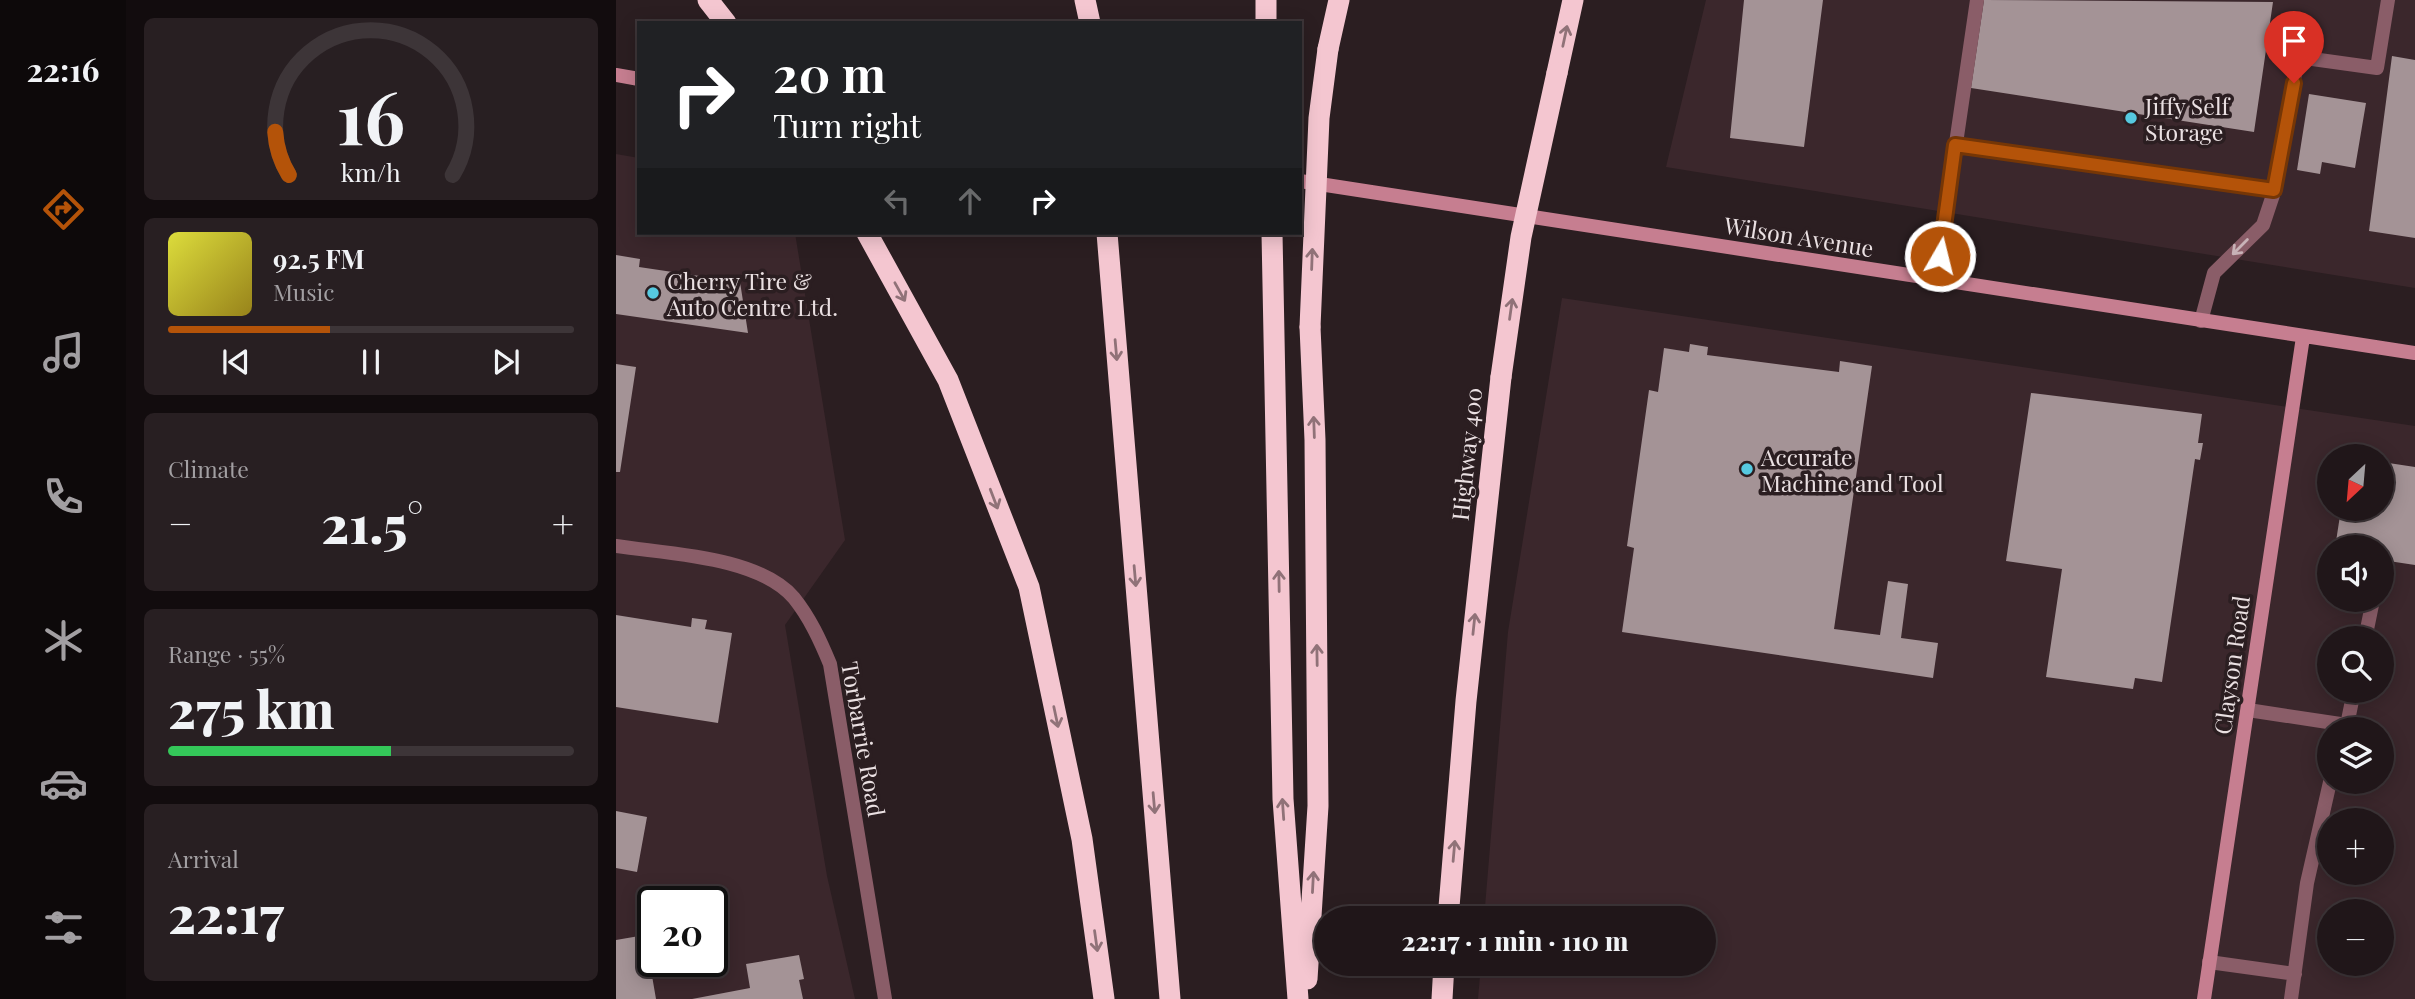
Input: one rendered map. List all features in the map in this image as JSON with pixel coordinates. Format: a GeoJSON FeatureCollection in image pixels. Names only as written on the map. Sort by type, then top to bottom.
{"type":"FeatureCollection","features":[{"type":"Feature","properties":{"kind":"highway"},"geometry":{"type":"LineString","coordinates":[[708,0],[724,21]]}},
{"type":"Feature","properties":{"kind":"highway"},"geometry":{"type":"LineString","coordinates":[[1085,0],[1090,21]]}},
{"type":"Feature","properties":{"kind":"highway"},"geometry":{"type":"LineString","coordinates":[[1090,21],[1091,0]]}},
{"type":"Feature","properties":{"kind":"highway"},"geometry":{"type":"LineString","coordinates":[[1265,0],[1266,21]]}},
{"type":"Feature","properties":{"kind":"highway"},"geometry":{"type":"LineString","coordinates":[[1306,999],[1318,806],[1315,440],[1310,327],[1314,198],[1328,48],[1339,0]]}},
{"type":"Feature","properties":{"kind":"highway","name":"Highway 400"},"geometry":{"type":"LineString","coordinates":[[1449,906],[1466,701],[1501,377],[1521,237],[1573,0]]}},
{"type":"Feature","properties":{"kind":"highway"},"geometry":{"type":"LineString","coordinates":[[868,235],[948,380],[1029,587],[1082,839],[1104,999]]}},
{"type":"Feature","properties":{"kind":"highway"},"geometry":{"type":"LineString","coordinates":[[1107,235],[1170,999]]}},
{"type":"Feature","properties":{"kind":"highway"},"geometry":{"type":"LineString","coordinates":[[1272,235],[1283,799],[1298,999]]}},
{"type":"Feature","properties":{"kind":"highway"},"geometry":{"type":"LineString","coordinates":[[1441,999],[1443,976]]}},
{"type":"Feature","properties":{"kind":"main road"},"geometry":{"type":"LineString","coordinates":[[616,75],[637,79]]}},
{"type":"Feature","properties":{"kind":"main road","name":"Wilson Avenue"},"geometry":{"type":"LineString","coordinates":[[1302,181],[2415,353]]}},
{"type":"Feature","properties":{"kind":"main road","name":"Clayson Road"},"geometry":{"type":"LineString","coordinates":[[2204,999],[2303,337]]}},
{"type":"Feature","properties":{"kind":"street"},"geometry":{"type":"LineString","coordinates":[[1936,280],[1977,0]]}},
{"type":"Feature","properties":{"kind":"street"},"geometry":{"type":"LineString","coordinates":[[2201,321],[2214,273],[2263,225],[2274,190],[2298,57],[2377,68],[2388,0]]}},
{"type":"Feature","properties":{"kind":"street"},"geometry":{"type":"LineString","coordinates":[[1955,145],[2274,190]]}},
{"type":"Feature","properties":{"kind":"street","name":"Torbarrie Road"},"geometry":{"type":"LineString","coordinates":[[616,546],[730,564],[763,576],[792,596],[814,626],[830,663],[885,999]]}},
{"type":"Feature","properties":{"kind":"street"},"geometry":{"type":"LineString","coordinates":[[2248,710],[2317,722]]}},
{"type":"Feature","properties":{"kind":"street"},"geometry":{"type":"LineString","coordinates":[[2291,999],[2307,883],[2327,794]]}},
{"type":"Feature","properties":{"kind":"street"},"geometry":{"type":"LineString","coordinates":[[2209,962],[2295,974]]}},
{"type":"Feature","properties":{"kind":"shaded area"},"geometry":{"type":"Polygon","coordinates":[[[1706,0],[2415,0],[2415,288],[1666,167],[1706,0]]]}},
{"type":"Feature","properties":{"kind":"shaded area"},"geometry":{"type":"Polygon","coordinates":[[[616,154],[637,158],[637,235],[795,235],[845,540],[785,625],[827,876],[855,999],[616,999],[616,154]]]}},
{"type":"Feature","properties":{"kind":"shaded area"},"geometry":{"type":"Polygon","coordinates":[[[1562,298],[2415,426],[2415,999],[1478,999],[1480,976],[1716,976],[1716,906],[1485,906],[1508,632],[1562,298]]]}},
{"type":"Feature","properties":{"kind":"building"},"geometry":{"type":"Polygon","coordinates":[[[1744,0],[1823,0],[1804,147],[1730,138],[1744,0]]]}},
{"type":"Feature","properties":{"kind":"building"},"geometry":{"type":"Polygon","coordinates":[[[1984,0],[2273,2],[2254,132],[1971,88],[1984,0]]]}},
{"type":"Feature","properties":{"kind":"building"},"geometry":{"type":"Polygon","coordinates":[[[2392,56],[2415,60],[2415,238],[2369,231],[2392,56]]]}},
{"type":"Feature","properties":{"kind":"building"},"geometry":{"type":"Polygon","coordinates":[[[2309,94],[2366,103],[2355,168],[2322,162],[2320,174],[2297,170],[2309,94]]]}},
{"type":"Feature","properties":{"kind":"building"},"geometry":{"type":"Polygon","coordinates":[[[616,255],[640,259],[639,267],[740,282],[748,333],[616,314],[616,255]]]}},
{"type":"Feature","properties":{"kind":"building","name":"Accurate Machine and Tool"},"geometry":{"type":"Polygon","coordinates":[[[1690,344],[1708,347],[1707,355],[1839,372],[1840,361],[1872,366],[1834,629],[1880,635],[1888,581],[1908,584],[1901,638],[1938,643],[1933,678],[1622,632],[1634,548],[1627,546],[1649,390],[1658,392],[1664,348],[1689,352],[1690,344]]]}},
{"type":"Feature","properties":{"kind":"building"},"geometry":{"type":"Polygon","coordinates":[[[616,364],[636,367],[620,472],[616,472],[616,364]]]}},
{"type":"Feature","properties":{"kind":"building"},"geometry":{"type":"Polygon","coordinates":[[[2031,393],[2202,414],[2198,443],[2203,443],[2200,460],[2195,459],[2162,682],[2135,678],[2133,689],[2046,677],[2062,569],[2006,561],[2031,393]]]}},
{"type":"Feature","properties":{"kind":"building"},"geometry":{"type":"Polygon","coordinates":[[[2394,464],[2415,467],[2415,565],[2394,562],[2394,535],[2337,535],[2339,522],[2394,522],[2394,464]]]}},
{"type":"Feature","properties":{"kind":"building"},"geometry":{"type":"Polygon","coordinates":[[[616,615],[691,627],[692,618],[707,620],[705,629],[732,633],[718,723],[616,707],[616,615]]]}},
{"type":"Feature","properties":{"kind":"building"},"geometry":{"type":"Polygon","coordinates":[[[616,811],[647,817],[637,872],[616,868],[616,811]]]}},
{"type":"Feature","properties":{"kind":"building"},"geometry":{"type":"Polygon","coordinates":[[[637,936],[637,977],[652,977],[656,999],[616,999],[616,940],[637,936]]]}},
{"type":"Feature","properties":{"kind":"building"},"geometry":{"type":"Polygon","coordinates":[[[799,955],[804,979],[799,980],[803,999],[692,999],[750,988],[746,964],[799,955]]]}},
{"type":"Feature","properties":{"kind":"place","name":"Jiffy Self Storage"},"geometry":{"type":"Point","coordinates":[2131,118]}},
{"type":"Feature","properties":{"kind":"place","name":"Cherry Tire & Auto Centre Ltd."},"geometry":{"type":"Point","coordinates":[653,293]}},
{"type":"Feature","properties":{"kind":"place","name":"Accurate Machine and Tool"},"geometry":{"type":"Point","coordinates":[1747,469]}},
{"type":"Feature","properties":{"kind":"route"},"geometry":{"type":"LineString","coordinates":[[1940,256],[1955,145],[2274,190],[2294,83]]}}]}
